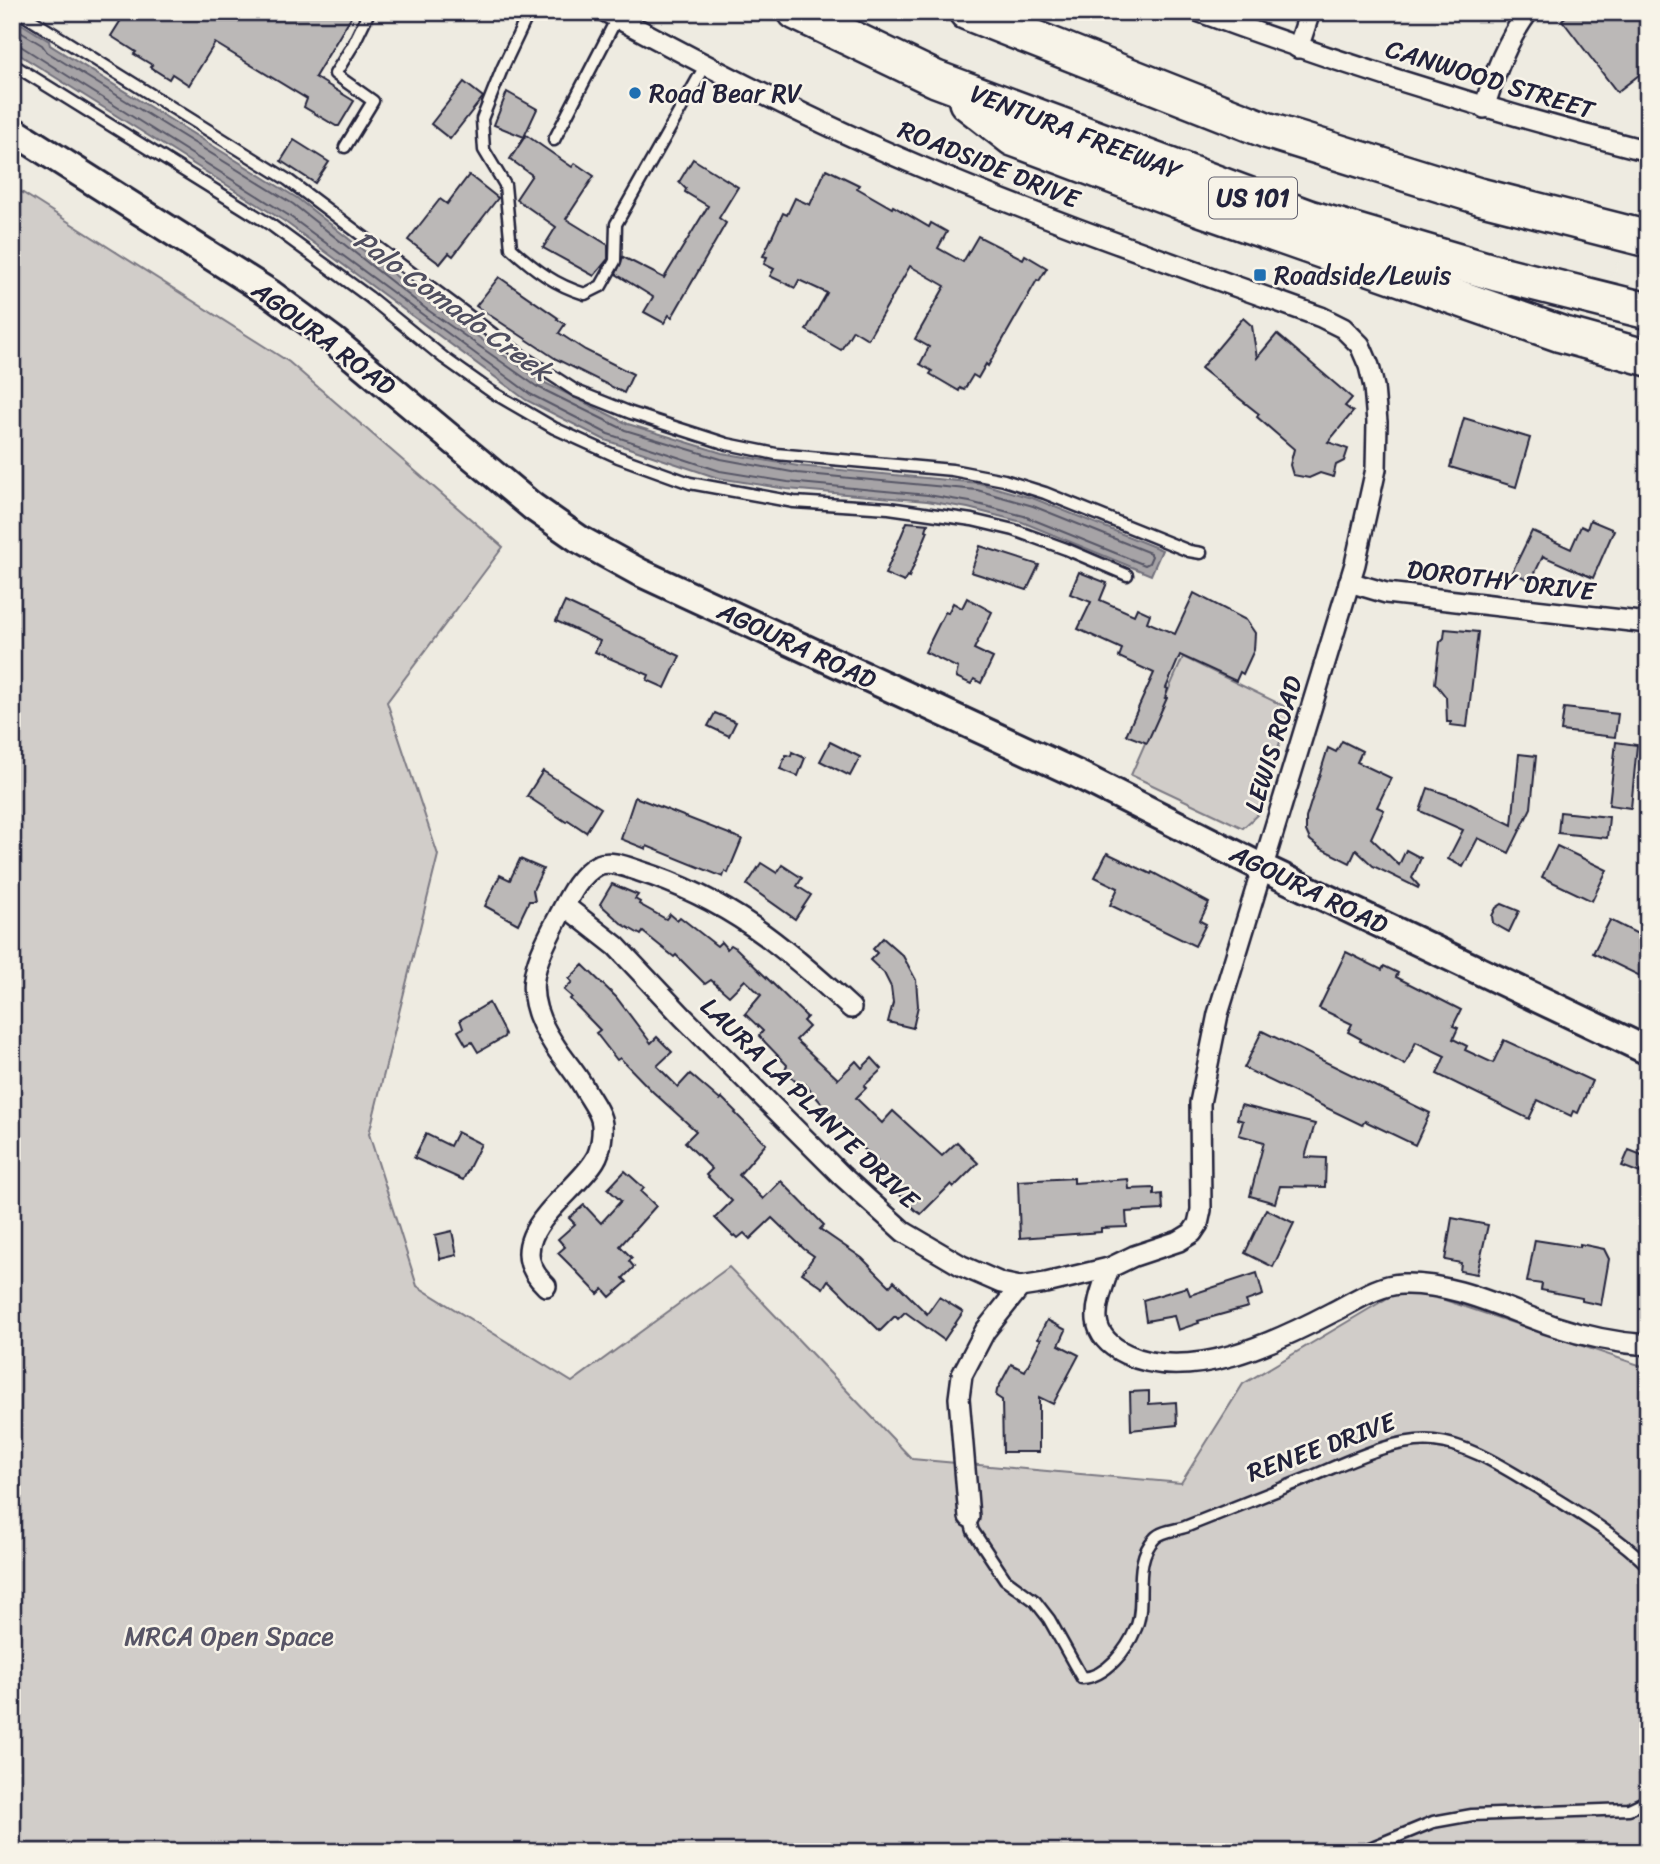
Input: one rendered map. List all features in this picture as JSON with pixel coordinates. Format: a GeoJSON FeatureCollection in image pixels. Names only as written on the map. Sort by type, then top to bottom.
{"type":"FeatureCollection","features":[{"type":"Feature","properties":{"kind":"highway","name":"VENTURA FREEWAY"},"geometry":{"type":"LineString","coordinates":[[796,12],[936,79],[1309,218],[1496,273],[1647,311]]}},
{"type":"Feature","properties":{"kind":"highway","name":"US 101"},"geometry":{"type":"LineString","coordinates":[[967,12],[1266,130],[1479,195],[1648,239]]}},
{"type":"Feature","properties":{"kind":"highway"},"geometry":{"type":"LineString","coordinates":[[936,79],[1013,138],[1192,205],[1561,334],[1638,355]]}},
{"type":"Feature","properties":{"kind":"main road","name":"AGOURA ROAD"},"geometry":{"type":"LineString","coordinates":[[12,130],[271,294],[332,340],[533,507],[579,539],[652,578],[1077,774],[1263,868],[1648,1051]]}},
{"type":"Feature","properties":{"kind":"street","name":"CANWOOD STREET"},"geometry":{"type":"LineString","coordinates":[[1200,12],[1298,48],[1483,108],[1645,150]]}},
{"type":"Feature","properties":{"kind":"street"},"geometry":{"type":"LineString","coordinates":[[1298,48],[1310,12]]}},
{"type":"Feature","properties":{"kind":"street"},"geometry":{"type":"LineString","coordinates":[[1483,108],[1512,34],[1528,12]]}},
{"type":"Feature","properties":{"kind":"street","name":"ROADSIDE DRIVE"},"geometry":{"type":"LineString","coordinates":[[611,15],[705,66],[918,166],[1099,237],[1321,317],[1343,328],[1360,345]]}},
{"type":"Feature","properties":{"kind":"street","name":"LEWIS ROAD"},"geometry":{"type":"LineString","coordinates":[[1109,1268],[1134,1256],[1179,1241],[1192,1233],[1198,1224],[1199,1103],[1218,1014],[1363,536],[1376,469],[1374,387],[1370,366],[1360,345]]}},
{"type":"Feature","properties":{"kind":"street","name":"DOROTHY DRIVE"},"geometry":{"type":"LineString","coordinates":[[1349,582],[1386,593],[1648,623]]}},
{"type":"Feature","properties":{"kind":"street"},"geometry":{"type":"LineString","coordinates":[[546,1286],[537,1277],[532,1266],[530,1253],[534,1232],[542,1218],[596,1159],[601,1140],[601,1119],[574,1070],[537,1016],[532,998],[533,981],[545,942],[575,887],[587,873],[600,864],[620,864],[665,879],[722,905],[794,956],[851,1008]]}},
{"type":"Feature","properties":{"kind":"street","name":"LAURA LA PLANTE DRIVE"},"geometry":{"type":"LineString","coordinates":[[565,906],[616,946],[842,1176],[904,1232],[962,1266],[1001,1283],[1020,1287],[1109,1268]]}},
{"type":"Feature","properties":{"kind":"street"},"geometry":{"type":"LineString","coordinates":[[1109,1268],[1096,1308],[1095,1318],[1100,1333],[1123,1352],[1145,1362],[1171,1366],[1195,1363],[1284,1338],[1380,1288],[1400,1284],[1446,1287],[1557,1327],[1621,1343],[1648,1345]]}},
{"type":"Feature","properties":{"kind":"street"},"geometry":{"type":"LineString","coordinates":[[969,1517],[959,1398],[962,1375],[985,1332],[1020,1287]]}},
{"type":"Feature","properties":{"kind":"lane"},"geometry":{"type":"LineString","coordinates":[[19,12],[288,180],[525,358],[576,391],[631,413],[739,446],[776,454],[952,470],[1004,480],[1045,493],[1189,551],[1201,553]]}},
{"type":"Feature","properties":{"kind":"lane"},"geometry":{"type":"LineString","coordinates":[[345,147],[373,101],[335,74],[369,12]]}},
{"type":"Feature","properties":{"kind":"lane"},"geometry":{"type":"LineString","coordinates":[[529,12],[482,119],[484,150],[505,185],[511,248],[537,271],[564,288],[585,295],[601,286],[615,261],[616,224],[705,66]]}},
{"type":"Feature","properties":{"kind":"lane"},"geometry":{"type":"LineString","coordinates":[[554,140],[611,15]]}},
{"type":"Feature","properties":{"kind":"lane"},"geometry":{"type":"LineString","coordinates":[[12,64],[271,225],[483,386],[575,438],[690,483],[718,489],[794,502],[889,508],[972,520],[1040,539],[1127,575]]}},
{"type":"Feature","properties":{"kind":"lane","name":"RENEE DRIVE"},"geometry":{"type":"LineString","coordinates":[[969,1517],[973,1531],[1005,1579],[1035,1601],[1049,1619],[1082,1678],[1101,1673],[1115,1661],[1137,1627],[1142,1566],[1147,1548],[1158,1535],[1185,1527],[1367,1454],[1414,1441],[1435,1441],[1459,1447],[1501,1466],[1577,1512],[1634,1552],[1648,1566]]}},
{"type":"Feature","properties":{"kind":"lane"},"geometry":{"type":"LineString","coordinates":[[1360,1852],[1433,1822],[1459,1817],[1629,1808],[1648,1800]]}},
{"type":"Feature","properties":{"kind":"green space","name":"MRCA Open Space"},"geometry":{"type":"Polygon","coordinates":[[[12,186],[289,362],[503,547],[387,702],[438,855],[369,1134],[417,1286],[572,1382],[729,1267],[912,1459],[1181,1483],[1243,1384],[1406,1287],[1648,1368],[1648,1852],[12,1852],[12,186]]]}},
{"type":"Feature","properties":{"kind":"green space"},"geometry":{"type":"Polygon","coordinates":[[[1183,657],[1290,709],[1258,814],[1243,828],[1131,775],[1183,657]]]}},
{"type":"Feature","properties":{"kind":"water"},"geometry":{"type":"Polygon","coordinates":[[[12,18],[49,41],[50,45],[297,198],[429,302],[539,380],[628,424],[722,453],[798,466],[979,483],[1035,499],[1162,550],[1151,575],[1022,522],[968,508],[927,501],[787,489],[718,478],[605,440],[526,400],[284,221],[12,50],[12,18]]]}},
{"type":"Feature","properties":{"kind":"pier"},"geometry":{"type":"Polygon","coordinates":[[[1648,200],[1648,290],[1613,363],[1578,352],[1645,202],[1648,200]]]}},
{"type":"Feature","properties":{"kind":"building"},"geometry":{"type":"Polygon","coordinates":[[[126,12],[354,12],[315,77],[354,101],[339,126],[336,126],[304,107],[307,99],[215,43],[189,85],[172,74],[169,79],[111,36],[126,12]]]}},
{"type":"Feature","properties":{"kind":"building"},"geometry":{"type":"Polygon","coordinates":[[[1571,12],[1648,12],[1648,68],[1617,92],[1562,20],[1571,12]]]}},
{"type":"Feature","properties":{"kind":"building"},"geometry":{"type":"Polygon","coordinates":[[[464,82],[483,97],[450,139],[431,124],[464,82]]]}},
{"type":"Feature","properties":{"kind":"building"},"geometry":{"type":"Polygon","coordinates":[[[507,92],[537,109],[524,137],[494,125],[507,92]]]}},
{"type":"Feature","properties":{"kind":"building"},"geometry":{"type":"Polygon","coordinates":[[[526,135],[572,167],[575,163],[594,176],[566,219],[608,245],[608,259],[594,276],[543,248],[556,227],[516,199],[532,175],[510,159],[526,135]]]}},
{"type":"Feature","properties":{"kind":"building"},"geometry":{"type":"Polygon","coordinates":[[[294,140],[329,162],[315,183],[281,161],[294,140]]]}},
{"type":"Feature","properties":{"kind":"building"},"geometry":{"type":"Polygon","coordinates":[[[693,159],[738,187],[719,218],[726,223],[672,317],[669,315],[664,323],[644,312],[653,297],[616,274],[623,257],[664,278],[708,206],[685,192],[686,189],[679,182],[693,159]]]}},
{"type":"Feature","properties":{"kind":"building"},"geometry":{"type":"Polygon","coordinates":[[[826,169],[859,185],[857,188],[892,208],[893,206],[929,227],[931,223],[947,232],[938,248],[963,262],[978,236],[1023,259],[1025,255],[1047,268],[1039,281],[1037,280],[988,366],[986,364],[978,378],[973,375],[964,390],[960,388],[959,391],[930,374],[932,371],[920,364],[929,347],[915,339],[945,286],[910,266],[868,339],[853,330],[841,350],[806,330],[827,293],[799,280],[795,288],[770,276],[774,269],[764,264],[767,257],[763,256],[783,213],[787,215],[795,198],[810,205],[826,169]]]}},
{"type":"Feature","properties":{"kind":"building"},"geometry":{"type":"Polygon","coordinates":[[[469,175],[498,198],[453,256],[449,253],[440,264],[408,240],[440,199],[447,204],[469,175]]]}},
{"type":"Feature","properties":{"kind":"building"},"geometry":{"type":"Polygon","coordinates":[[[499,277],[565,324],[559,333],[585,350],[633,374],[624,393],[556,359],[476,306],[499,277]]]}},
{"type":"Feature","properties":{"kind":"building"},"geometry":{"type":"Polygon","coordinates":[[[1243,318],[1252,326],[1257,358],[1277,334],[1352,398],[1345,406],[1353,412],[1328,442],[1348,449],[1344,461],[1336,465],[1333,477],[1320,473],[1309,478],[1293,475],[1290,465],[1294,449],[1257,417],[1259,414],[1201,368],[1243,318]]]}},
{"type":"Feature","properties":{"kind":"building"},"geometry":{"type":"Polygon","coordinates":[[[1464,418],[1530,438],[1516,487],[1450,467],[1464,418]]]}},
{"type":"Feature","properties":{"kind":"building"},"geometry":{"type":"Polygon","coordinates":[[[1590,520],[1614,530],[1593,578],[1543,556],[1531,581],[1512,572],[1532,531],[1571,549],[1581,526],[1587,529],[1590,520]]]}},
{"type":"Feature","properties":{"kind":"building"},"geometry":{"type":"Polygon","coordinates":[[[907,522],[928,524],[928,531],[909,577],[907,576],[904,582],[885,574],[907,522]]]}},
{"type":"Feature","properties":{"kind":"building"},"geometry":{"type":"Polygon","coordinates":[[[980,546],[1039,565],[1027,590],[971,572],[980,546]]]}},
{"type":"Feature","properties":{"kind":"building"},"geometry":{"type":"Polygon","coordinates":[[[1079,572],[1107,583],[1100,600],[1134,615],[1137,608],[1150,614],[1147,622],[1175,634],[1194,593],[1246,620],[1255,633],[1254,650],[1243,674],[1240,672],[1236,681],[1180,655],[1166,688],[1167,698],[1147,743],[1126,735],[1154,673],[1119,657],[1122,649],[1078,629],[1091,602],[1070,594],[1079,572]]]}},
{"type":"Feature","properties":{"kind":"building"},"geometry":{"type":"Polygon","coordinates":[[[967,598],[992,612],[974,649],[993,658],[981,683],[974,679],[971,684],[956,677],[958,668],[925,652],[945,612],[948,613],[953,603],[962,608],[967,598]]]}},
{"type":"Feature","properties":{"kind":"building"},"geometry":{"type":"Polygon","coordinates":[[[565,602],[680,656],[665,688],[647,680],[649,675],[595,652],[600,641],[556,621],[565,602]]]}},
{"type":"Feature","properties":{"kind":"building"},"geometry":{"type":"Polygon","coordinates":[[[1445,629],[1478,632],[1467,727],[1450,725],[1451,722],[1447,722],[1446,697],[1435,683],[1440,642],[1444,638],[1445,629]]]}},
{"type":"Feature","properties":{"kind":"building"},"geometry":{"type":"Polygon","coordinates":[[[1564,708],[1618,714],[1615,737],[1561,731],[1564,708]]]}},
{"type":"Feature","properties":{"kind":"building"},"geometry":{"type":"Polygon","coordinates":[[[715,713],[736,722],[729,736],[708,726],[715,713]]]}},
{"type":"Feature","properties":{"kind":"building"},"geometry":{"type":"Polygon","coordinates":[[[1342,741],[1362,751],[1357,762],[1391,778],[1377,807],[1384,810],[1371,838],[1399,865],[1406,850],[1421,858],[1412,878],[1418,888],[1373,866],[1356,850],[1350,863],[1310,840],[1306,831],[1306,818],[1328,748],[1336,752],[1342,741]]]}},
{"type":"Feature","properties":{"kind":"building"},"geometry":{"type":"Polygon","coordinates":[[[830,742],[860,757],[850,776],[820,761],[830,742]]]}},
{"type":"Feature","properties":{"kind":"building"},"geometry":{"type":"Polygon","coordinates":[[[1616,742],[1637,745],[1631,808],[1609,805],[1616,742]]]}},
{"type":"Feature","properties":{"kind":"building"},"geometry":{"type":"Polygon","coordinates":[[[792,752],[805,758],[798,776],[780,769],[786,755],[791,756],[792,752]]]}},
{"type":"Feature","properties":{"kind":"building"},"geometry":{"type":"Polygon","coordinates":[[[1519,754],[1536,756],[1531,808],[1509,853],[1478,838],[1463,867],[1448,859],[1463,830],[1420,811],[1428,788],[1460,799],[1512,825],[1519,754]]]}},
{"type":"Feature","properties":{"kind":"building"},"geometry":{"type":"Polygon","coordinates":[[[543,771],[601,808],[586,832],[527,796],[543,771]]]}},
{"type":"Feature","properties":{"kind":"building"},"geometry":{"type":"Polygon","coordinates":[[[635,797],[742,839],[728,873],[725,871],[723,877],[647,846],[646,849],[621,839],[635,797]]]}},
{"type":"Feature","properties":{"kind":"building"},"geometry":{"type":"Polygon","coordinates":[[[1560,812],[1609,817],[1607,838],[1558,833],[1560,812]]]}},
{"type":"Feature","properties":{"kind":"building"},"geometry":{"type":"Polygon","coordinates":[[[1557,846],[1607,870],[1592,901],[1542,877],[1557,846]]]}},
{"type":"Feature","properties":{"kind":"building"},"geometry":{"type":"Polygon","coordinates":[[[1107,853],[1151,874],[1152,872],[1209,903],[1200,921],[1206,924],[1195,946],[1110,905],[1118,888],[1095,877],[1107,853]]]}},
{"type":"Feature","properties":{"kind":"building"},"geometry":{"type":"Polygon","coordinates":[[[520,859],[543,869],[533,890],[535,901],[529,901],[518,924],[485,906],[500,875],[510,880],[520,859]]]}},
{"type":"Feature","properties":{"kind":"building"},"geometry":{"type":"Polygon","coordinates":[[[761,863],[777,873],[782,865],[802,878],[797,886],[811,895],[795,919],[747,885],[761,863]]]}},
{"type":"Feature","properties":{"kind":"building"},"geometry":{"type":"Polygon","coordinates":[[[612,884],[638,895],[635,899],[639,904],[666,919],[670,914],[677,920],[680,917],[717,946],[721,942],[727,949],[731,945],[736,948],[807,1017],[803,1021],[809,1027],[796,1040],[838,1079],[856,1061],[862,1068],[872,1058],[882,1069],[856,1098],[882,1123],[893,1111],[942,1156],[957,1142],[978,1163],[954,1187],[951,1184],[921,1214],[915,1210],[872,1167],[877,1161],[846,1132],[805,1084],[800,1086],[785,1071],[787,1065],[759,1036],[763,1031],[745,1014],[761,995],[745,980],[729,996],[711,980],[705,984],[676,955],[674,957],[643,932],[641,935],[622,924],[600,904],[612,884]]]}},
{"type":"Feature","properties":{"kind":"building"},"geometry":{"type":"Polygon","coordinates":[[[1502,904],[1519,911],[1509,932],[1493,923],[1492,916],[1502,904]]]}},
{"type":"Feature","properties":{"kind":"building"},"geometry":{"type":"Polygon","coordinates":[[[1610,920],[1648,939],[1648,959],[1640,976],[1593,953],[1610,920]]]}},
{"type":"Feature","properties":{"kind":"building"},"geometry":{"type":"Polygon","coordinates":[[[883,938],[903,956],[916,980],[918,1006],[913,1028],[888,1022],[893,1003],[891,987],[884,973],[870,960],[877,953],[873,949],[883,938]]]}},
{"type":"Feature","properties":{"kind":"building"},"geometry":{"type":"Polygon","coordinates":[[[1346,952],[1382,970],[1384,966],[1398,973],[1396,977],[1461,1010],[1453,1026],[1458,1028],[1453,1039],[1467,1046],[1465,1050],[1493,1063],[1504,1040],[1592,1081],[1578,1113],[1573,1111],[1571,1116],[1538,1100],[1529,1119],[1437,1074],[1445,1056],[1416,1042],[1405,1065],[1360,1041],[1361,1039],[1348,1032],[1352,1024],[1319,1008],[1346,952]]]}},
{"type":"Feature","properties":{"kind":"building"},"geometry":{"type":"Polygon","coordinates":[[[583,965],[616,997],[651,1043],[657,1037],[672,1052],[657,1066],[678,1087],[690,1074],[720,1100],[722,1098],[766,1144],[739,1175],[763,1199],[781,1181],[824,1225],[820,1229],[862,1258],[890,1286],[894,1281],[927,1314],[939,1297],[963,1312],[944,1340],[905,1312],[898,1319],[895,1316],[880,1331],[828,1280],[823,1288],[802,1273],[814,1256],[772,1218],[750,1239],[744,1233],[738,1238],[733,1236],[715,1218],[732,1201],[706,1175],[712,1169],[685,1142],[696,1131],[620,1058],[617,1060],[596,1033],[600,1030],[564,990],[572,982],[569,979],[583,965]]]}},
{"type":"Feature","properties":{"kind":"building"},"geometry":{"type":"Polygon","coordinates":[[[489,1003],[505,1034],[478,1052],[472,1042],[466,1045],[458,1031],[463,1028],[460,1020],[489,1003]]]}},
{"type":"Feature","properties":{"kind":"building"},"geometry":{"type":"Polygon","coordinates":[[[1262,1031],[1430,1113],[1415,1145],[1365,1121],[1362,1125],[1244,1068],[1262,1031]]]}},
{"type":"Feature","properties":{"kind":"building"},"geometry":{"type":"Polygon","coordinates":[[[1241,1105],[1315,1124],[1305,1157],[1326,1158],[1325,1187],[1280,1186],[1275,1203],[1250,1196],[1264,1142],[1239,1135],[1243,1121],[1237,1119],[1241,1105]]]}},
{"type":"Feature","properties":{"kind":"building"},"geometry":{"type":"Polygon","coordinates":[[[457,1132],[481,1144],[463,1180],[414,1158],[426,1134],[450,1146],[457,1132]]]}},
{"type":"Feature","properties":{"kind":"building"},"geometry":{"type":"Polygon","coordinates":[[[1629,1150],[1647,1157],[1640,1173],[1622,1166],[1629,1150]]]}},
{"type":"Feature","properties":{"kind":"building"},"geometry":{"type":"Polygon","coordinates":[[[625,1171],[644,1188],[641,1192],[656,1206],[620,1246],[632,1258],[629,1261],[634,1267],[623,1278],[627,1282],[610,1297],[603,1289],[598,1294],[558,1253],[565,1247],[558,1239],[575,1224],[569,1218],[584,1205],[601,1223],[621,1201],[608,1189],[625,1171]]]}},
{"type":"Feature","properties":{"kind":"building"},"geometry":{"type":"Polygon","coordinates":[[[1074,1178],[1074,1183],[1128,1179],[1129,1189],[1154,1188],[1154,1195],[1162,1194],[1163,1210],[1126,1212],[1127,1227],[1101,1228],[1101,1232],[1020,1238],[1018,1181],[1074,1178]]]}},
{"type":"Feature","properties":{"kind":"building"},"geometry":{"type":"Polygon","coordinates":[[[1266,1209],[1294,1223],[1273,1267],[1245,1253],[1266,1209]]]}},
{"type":"Feature","properties":{"kind":"building"},"geometry":{"type":"Polygon","coordinates":[[[1452,1218],[1488,1225],[1477,1274],[1460,1271],[1461,1263],[1445,1260],[1452,1218]]]}},
{"type":"Feature","properties":{"kind":"building"},"geometry":{"type":"Polygon","coordinates":[[[452,1231],[457,1255],[440,1259],[435,1235],[452,1231]]]}},
{"type":"Feature","properties":{"kind":"building"},"geometry":{"type":"Polygon","coordinates":[[[1535,1240],[1604,1249],[1609,1259],[1601,1305],[1582,1301],[1582,1298],[1541,1290],[1542,1284],[1527,1282],[1535,1240]]]}},
{"type":"Feature","properties":{"kind":"building"},"geometry":{"type":"Polygon","coordinates":[[[1257,1273],[1263,1295],[1246,1301],[1248,1307],[1198,1321],[1199,1323],[1178,1330],[1174,1316],[1146,1321],[1143,1300],[1187,1287],[1190,1295],[1257,1273]]]}},
{"type":"Feature","properties":{"kind":"building"},"geometry":{"type":"Polygon","coordinates":[[[1047,1320],[1066,1330],[1059,1345],[1079,1355],[1053,1404],[1039,1397],[1039,1452],[1003,1452],[1002,1400],[996,1396],[997,1390],[1011,1364],[1025,1371],[1047,1320]]]}},
{"type":"Feature","properties":{"kind":"building"},"geometry":{"type":"Polygon","coordinates":[[[1149,1391],[1149,1404],[1176,1402],[1177,1425],[1131,1430],[1130,1392],[1149,1391]]]}},
{"type":"Feature","properties":{"kind":"place","name":"Road Bear RV"},"geometry":{"type":"Point","coordinates":[635,93]}},
{"type":"Feature","properties":{"kind":"place","name":"Roadside/Lewis"},"geometry":{"type":"Point","coordinates":[1260,275]}},
{"type":"Feature","properties":{"kind":"water label","name":"Palo Comado Creek"},"geometry":{"type":"Point","coordinates":[453,305]}}]}
